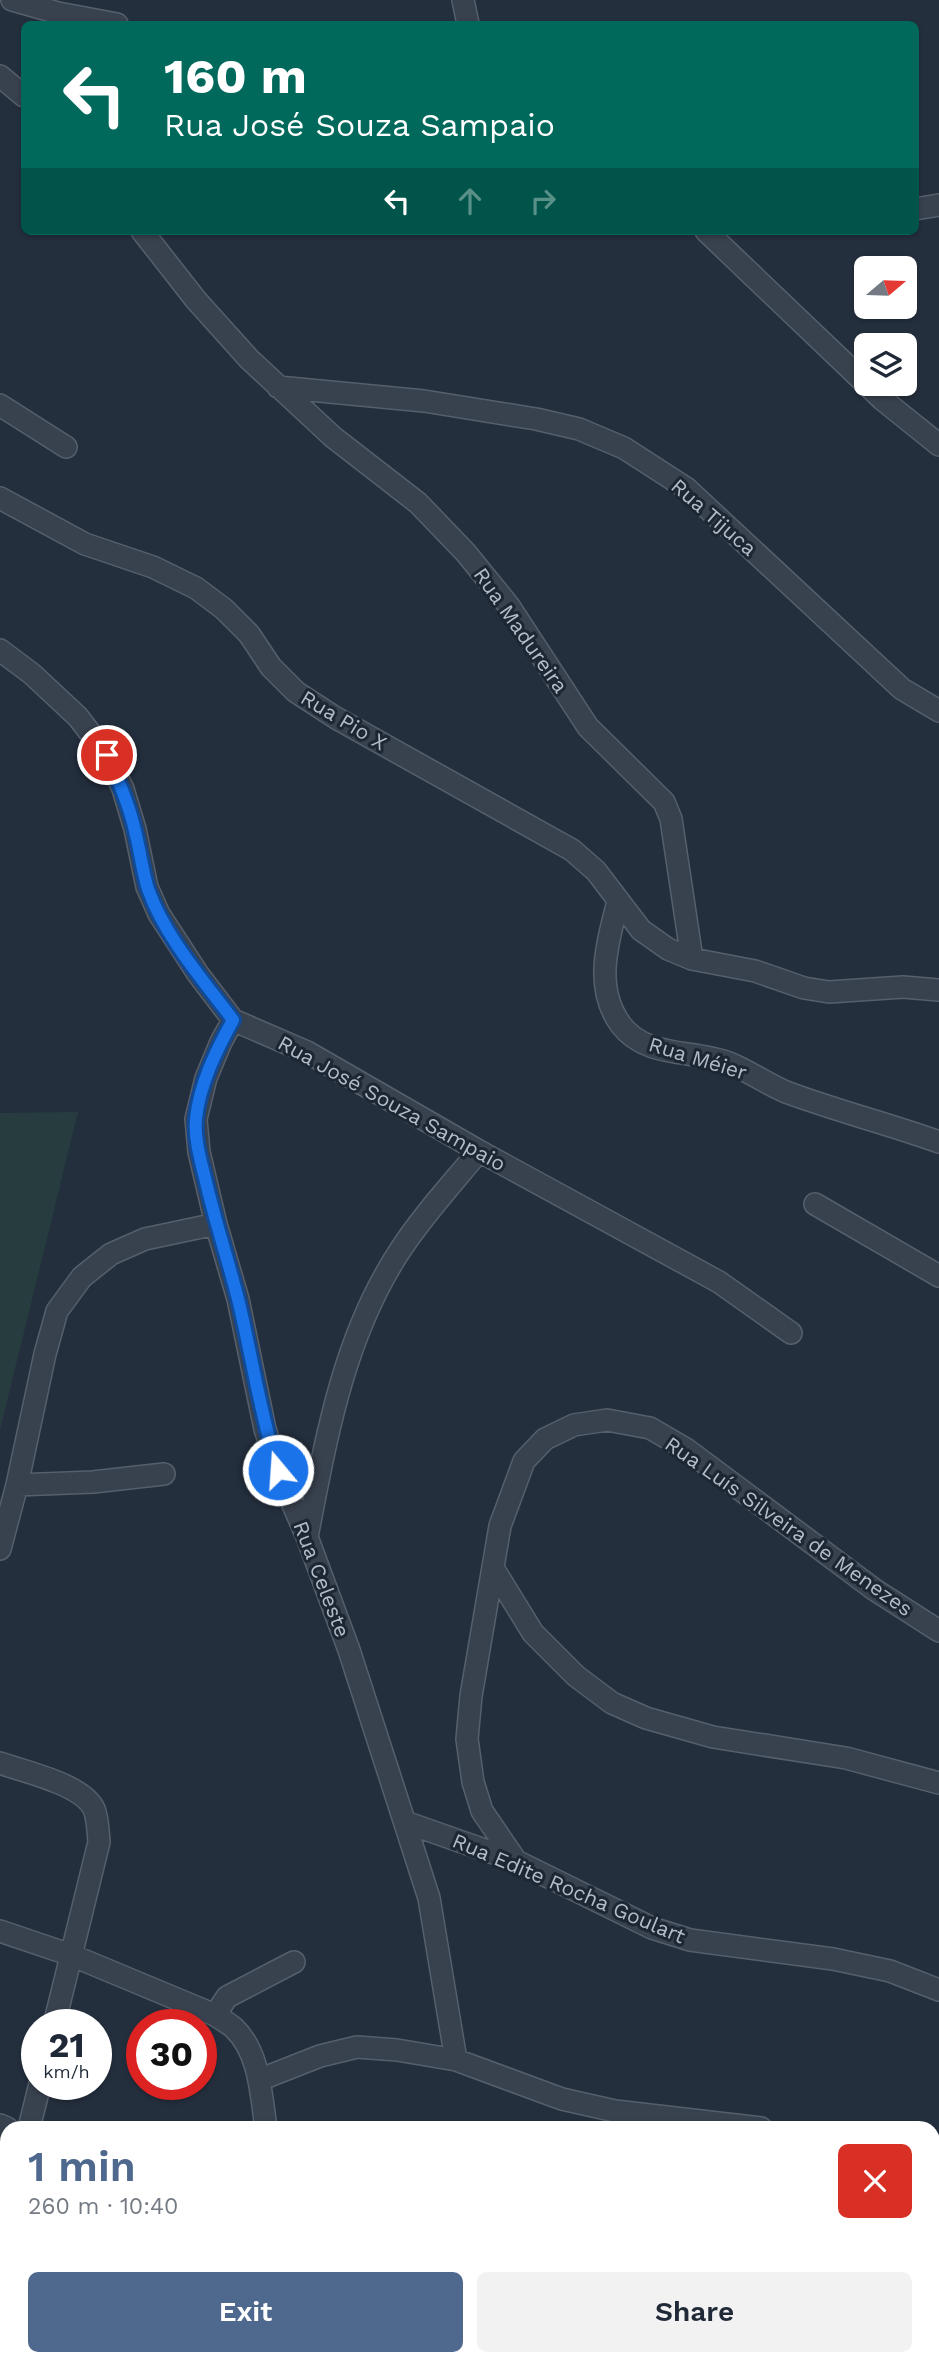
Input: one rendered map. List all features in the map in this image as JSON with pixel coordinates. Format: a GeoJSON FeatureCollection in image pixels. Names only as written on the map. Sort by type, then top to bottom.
{"type":"FeatureCollection","features":[{"type":"Feature","properties":{"kind":"street"},"geometry":{"type":"LineString","coordinates":[[12,0],[101,21]]}},
{"type":"Feature","properties":{"kind":"street"},"geometry":{"type":"LineString","coordinates":[[463,0],[467,21]]}},
{"type":"Feature","properties":{"kind":"street"},"geometry":{"type":"LineString","coordinates":[[0,76],[21,94]]}},
{"type":"Feature","properties":{"kind":"street"},"geometry":{"type":"LineString","coordinates":[[919,208],[939,205]]}},
{"type":"Feature","properties":{"kind":"street","name":"Rua Madureira"},"geometry":{"type":"LineString","coordinates":[[145,235],[196,300],[249,359],[334,436],[418,503],[466,554],[509,606],[587,727],[664,802],[671,819],[692,959]]}},
{"type":"Feature","properties":{"kind":"street"},"geometry":{"type":"LineString","coordinates":[[710,235],[883,400],[939,445]]}},
{"type":"Feature","properties":{"kind":"street","name":"Rua Tijuca"},"geometry":{"type":"LineString","coordinates":[[278,387],[425,401],[536,419],[579,429],[624,449],[686,488],[902,689],[939,711]]}},
{"type":"Feature","properties":{"kind":"street"},"geometry":{"type":"LineString","coordinates":[[0,405],[66,447]]}},
{"type":"Feature","properties":{"kind":"street","name":"Rua Pio X"},"geometry":{"type":"LineString","coordinates":[[0,498],[85,544],[153,567],[195,588],[233,617],[249,634],[271,667],[296,692],[336,718],[572,850],[596,871],[618,901]]}},
{"type":"Feature","properties":{"kind":"street","name":"Rua José Souza Sampaio"},"geometry":{"type":"LineString","coordinates":[[0,650],[32,674],[78,716],[107,755],[123,789],[135,829],[147,887],[159,914],[198,974],[233,1020],[307,1052],[479,1151],[719,1282],[791,1333]]}},
{"type":"Feature","properties":{"kind":"street"},"geometry":{"type":"LineString","coordinates":[[618,901],[641,930],[668,948],[692,959],[735,966],[804,988],[830,992],[903,987],[939,990]]}},
{"type":"Feature","properties":{"kind":"street","name":"Rua Méier"},"geometry":{"type":"LineString","coordinates":[[618,901],[604,966],[609,999],[620,1023],[632,1037],[655,1049],[727,1062],[782,1090],[939,1142]]}},
{"type":"Feature","properties":{"kind":"street","name":"Rua Celeste"},"geometry":{"type":"LineString","coordinates":[[233,1020],[206,1078],[196,1119],[199,1152],[238,1299],[265,1429],[278,1470],[307,1537],[349,1650],[429,1898],[456,2060]]}},
{"type":"Feature","properties":{"kind":"street"},"geometry":{"type":"LineString","coordinates":[[307,1537],[331,1415],[351,1352],[374,1297],[399,1252],[479,1151]]}},
{"type":"Feature","properties":{"kind":"street"},"geometry":{"type":"LineString","coordinates":[[815,1205],[939,1276]]}},
{"type":"Feature","properties":{"kind":"street"},"geometry":{"type":"LineString","coordinates":[[0,1549],[57,1311],[82,1276],[111,1254],[145,1239],[216,1224]]}},
{"type":"Feature","properties":{"kind":"street","name":"Rua Luís Silveira de Menezes"},"geometry":{"type":"LineString","coordinates":[[516,1861],[482,1811],[473,1783],[467,1739],[471,1696],[500,1526],[524,1461],[545,1438],[574,1425],[607,1420],[650,1428],[686,1449],[875,1590],[939,1631]]}},
{"type":"Feature","properties":{"kind":"street"},"geometry":{"type":"LineString","coordinates":[[17,1485],[93,1482],[164,1474]]}},
{"type":"Feature","properties":{"kind":"street"},"geometry":{"type":"LineString","coordinates":[[493,1568],[533,1633],[576,1676],[612,1703],[646,1718],[713,1737],[846,1758],[939,1783]]}},
{"type":"Feature","properties":{"kind":"street"},"geometry":{"type":"LineString","coordinates":[[0,1763],[83,1795],[93,1808],[98,1825],[99,1842],[58,2009]]}},
{"type":"Feature","properties":{"kind":"street","name":"Rua Edite Rocha Goulart"},"geometry":{"type":"LineString","coordinates":[[405,1822],[516,1861],[652,1928],[690,1940],[833,1959],[890,1971],[939,1990]]}},
{"type":"Feature","properties":{"kind":"street"},"geometry":{"type":"LineString","coordinates":[[0,1931],[71,1955],[201,2009]]}},
{"type":"Feature","properties":{"kind":"street"},"geometry":{"type":"LineString","coordinates":[[217,2012],[227,1997],[294,1962]]}},
{"type":"Feature","properties":{"kind":"street"},"geometry":{"type":"LineString","coordinates":[[217,2016],[234,2028],[247,2046],[260,2080],[265,2121]]}},
{"type":"Feature","properties":{"kind":"street"},"geometry":{"type":"LineString","coordinates":[[260,2080],[320,2056],[357,2048],[397,2050],[456,2060],[562,2099],[615,2111],[701,2121]]}},
{"type":"Feature","properties":{"kind":"street"},"geometry":{"type":"LineString","coordinates":[[31,2121],[36,2100]]}},
{"type":"Feature","properties":{"kind":"green space"},"geometry":{"type":"Polygon","coordinates":[[[78,1112],[0,1430],[0,1113],[78,1112]]]}},
{"type":"Feature","properties":{"kind":"route"},"geometry":{"type":"LineString","coordinates":[[107,755],[123,789],[135,829],[147,887],[159,914],[198,974],[233,1020],[206,1078],[196,1119],[199,1152],[238,1299],[265,1429],[278,1470]]}}]}
